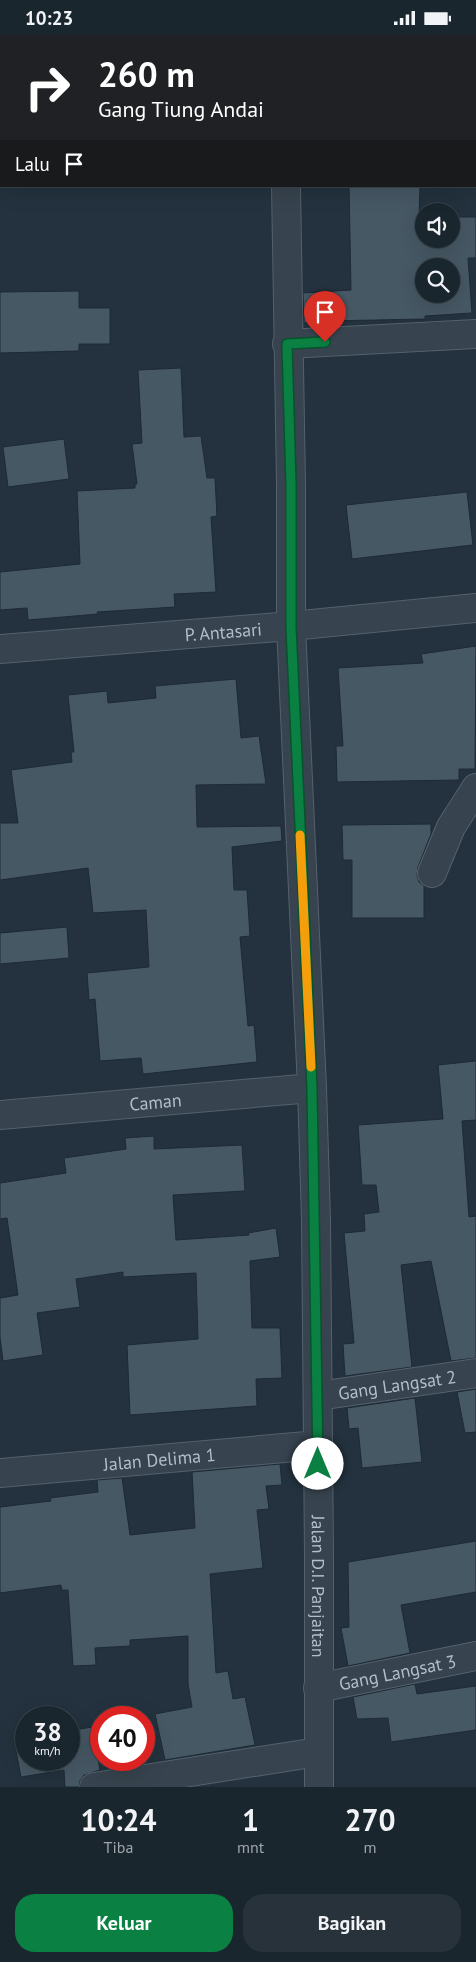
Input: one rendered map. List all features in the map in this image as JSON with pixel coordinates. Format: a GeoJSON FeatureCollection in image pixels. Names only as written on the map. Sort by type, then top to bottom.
{"type":"FeatureCollection","features":[{"type":"Feature","properties":{"kind":"street","name":"Jalan D.I. Panjaitan"},"geometry":{"type":"LineString","coordinates":[[286,187],[287,344],[291,484],[291,627],[312,1088],[318,1396],[319,1787]]}},
{"type":"Feature","properties":{"kind":"street"},"geometry":{"type":"LineString","coordinates":[[287,344],[476,334]]}},
{"type":"Feature","properties":{"kind":"street","name":"P. Antasari"},"geometry":{"type":"LineString","coordinates":[[0,649],[291,627],[476,608]]}},
{"type":"Feature","properties":{"kind":"street"},"geometry":{"type":"LineString","coordinates":[[432,873],[451,827],[476,789]]}},
{"type":"Feature","properties":{"kind":"street","name":"Caman"},"geometry":{"type":"LineString","coordinates":[[0,1115],[312,1088]]}},
{"type":"Feature","properties":{"kind":"street","name":"Gang Langsat 2"},"geometry":{"type":"LineString","coordinates":[[318,1396],[476,1373]]}},
{"type":"Feature","properties":{"kind":"street","name":"Jalan Delima 1"},"geometry":{"type":"LineString","coordinates":[[0,1473],[318,1445]]}},
{"type":"Feature","properties":{"kind":"street","name":"Gang Langsat 3"},"geometry":{"type":"LineString","coordinates":[[318,1687],[476,1657]]}},
{"type":"Feature","properties":{"kind":"street"},"geometry":{"type":"LineString","coordinates":[[94,1787],[318,1752]]}},
{"type":"Feature","properties":{"kind":"building"},"geometry":{"type":"Polygon","coordinates":[[[349,187],[420,187],[419,203],[415,203],[415,248],[460,248],[460,217],[476,217],[476,258],[468,258],[472,313],[425,316],[425,319],[304,323],[303,293],[351,290],[349,187]]]}},
{"type":"Feature","properties":{"kind":"building"},"geometry":{"type":"Polygon","coordinates":[[[79,291],[79,308],[110,308],[110,344],[79,344],[79,351],[0,353],[0,292],[79,291]]]}},
{"type":"Feature","properties":{"kind":"building"},"geometry":{"type":"Polygon","coordinates":[[[181,368],[184,437],[201,436],[207,478],[215,478],[217,516],[211,517],[216,592],[174,594],[175,607],[97,612],[98,614],[28,620],[27,608],[0,610],[0,572],[80,564],[77,491],[135,488],[135,484],[137,484],[132,444],[142,443],[138,370],[181,368]]]}},
{"type":"Feature","properties":{"kind":"building"},"geometry":{"type":"Polygon","coordinates":[[[64,439],[69,479],[8,487],[3,447],[64,439]]]}},
{"type":"Feature","properties":{"kind":"building"},"geometry":{"type":"Polygon","coordinates":[[[467,492],[473,545],[352,559],[346,505],[467,492]]]}},
{"type":"Feature","properties":{"kind":"building"},"geometry":{"type":"Polygon","coordinates":[[[476,646],[475,769],[459,769],[459,780],[337,782],[336,746],[343,746],[338,668],[423,663],[421,654],[476,646]]]}},
{"type":"Feature","properties":{"kind":"building"},"geometry":{"type":"Polygon","coordinates":[[[236,679],[241,738],[259,736],[266,784],[196,785],[197,827],[281,826],[282,841],[232,847],[234,890],[247,890],[250,936],[240,937],[248,1026],[254,1025],[257,1062],[143,1074],[141,1058],[100,1061],[95,999],[89,1000],[87,973],[149,967],[146,910],[93,913],[88,868],[0,880],[0,823],[18,823],[11,770],[72,762],[71,752],[74,752],[68,695],[107,691],[108,703],[156,698],[155,686],[236,679]]]}},
{"type":"Feature","properties":{"kind":"building"},"geometry":{"type":"Polygon","coordinates":[[[431,824],[431,834],[418,867],[417,875],[419,882],[424,886],[424,918],[352,918],[352,860],[343,860],[342,825],[431,824]]]}},
{"type":"Feature","properties":{"kind":"building"},"geometry":{"type":"Polygon","coordinates":[[[67,927],[69,958],[0,964],[0,933],[67,927]]]}},
{"type":"Feature","properties":{"kind":"building"},"geometry":{"type":"Polygon","coordinates":[[[476,1061],[476,1120],[462,1121],[469,1217],[476,1216],[476,1358],[451,1361],[431,1261],[401,1265],[412,1367],[345,1376],[343,1344],[354,1343],[344,1233],[365,1231],[364,1214],[379,1212],[376,1185],[362,1185],[358,1125],[443,1119],[438,1065],[476,1061]]]}},
{"type":"Feature","properties":{"kind":"building"},"geometry":{"type":"Polygon","coordinates":[[[154,1136],[154,1149],[242,1145],[245,1191],[173,1195],[176,1240],[249,1235],[248,1233],[276,1228],[280,1257],[250,1261],[252,1328],[280,1328],[282,1378],[256,1379],[257,1406],[130,1415],[127,1345],[198,1339],[196,1273],[123,1277],[123,1272],[76,1279],[80,1307],[37,1313],[43,1355],[3,1361],[0,1337],[0,1298],[18,1295],[7,1218],[0,1219],[0,1183],[66,1173],[64,1158],[126,1149],[125,1138],[154,1136]]]}},
{"type":"Feature","properties":{"kind":"building"},"geometry":{"type":"Polygon","coordinates":[[[476,1389],[476,1432],[465,1433],[457,1392],[476,1389]]]}},
{"type":"Feature","properties":{"kind":"building"},"geometry":{"type":"Polygon","coordinates":[[[415,1398],[422,1462],[362,1468],[358,1428],[349,1429],[347,1408],[415,1398]]]}},
{"type":"Feature","properties":{"kind":"building"},"geometry":{"type":"Polygon","coordinates":[[[280,1464],[282,1485],[266,1486],[269,1509],[257,1510],[263,1568],[210,1574],[216,1673],[228,1671],[233,1699],[245,1697],[255,1745],[165,1760],[155,1714],[192,1707],[188,1684],[188,1636],[130,1640],[130,1646],[95,1648],[96,1665],[73,1666],[68,1590],[62,1590],[61,1585],[0,1593],[0,1507],[51,1501],[50,1498],[98,1492],[97,1480],[122,1478],[130,1535],[195,1528],[192,1472],[280,1464]]]}},
{"type":"Feature","properties":{"kind":"building"},"geometry":{"type":"Polygon","coordinates":[[[476,1541],[476,1592],[401,1605],[410,1653],[348,1666],[341,1628],[349,1627],[348,1562],[476,1541]]]}},
{"type":"Feature","properties":{"kind":"building"},"geometry":{"type":"Polygon","coordinates":[[[415,1684],[417,1694],[476,1686],[476,1730],[391,1742],[388,1718],[357,1719],[353,1697],[415,1684]]]}},
{"type":"Feature","properties":{"kind":"building"},"geometry":{"type":"Polygon","coordinates":[[[90,1727],[90,1771],[97,1771],[84,1775],[79,1787],[65,1787],[64,1771],[80,1771],[80,1729],[90,1727]]]}},
{"type":"Feature","properties":{"kind":"building"},"geometry":{"type":"Polygon","coordinates":[[[20,1771],[58,1771],[21,1777],[20,1771]]]}},
{"type":"Feature","properties":{"kind":"slow traffic"},"geometry":{"type":"LineString","coordinates":[[300,835],[311,1067]]}},
{"type":"Feature","properties":{"kind":"route"},"geometry":{"type":"LineString","coordinates":[[318,1464],[317,1279],[312,1088],[291,627],[291,484],[287,344],[325,342]]}}]}
